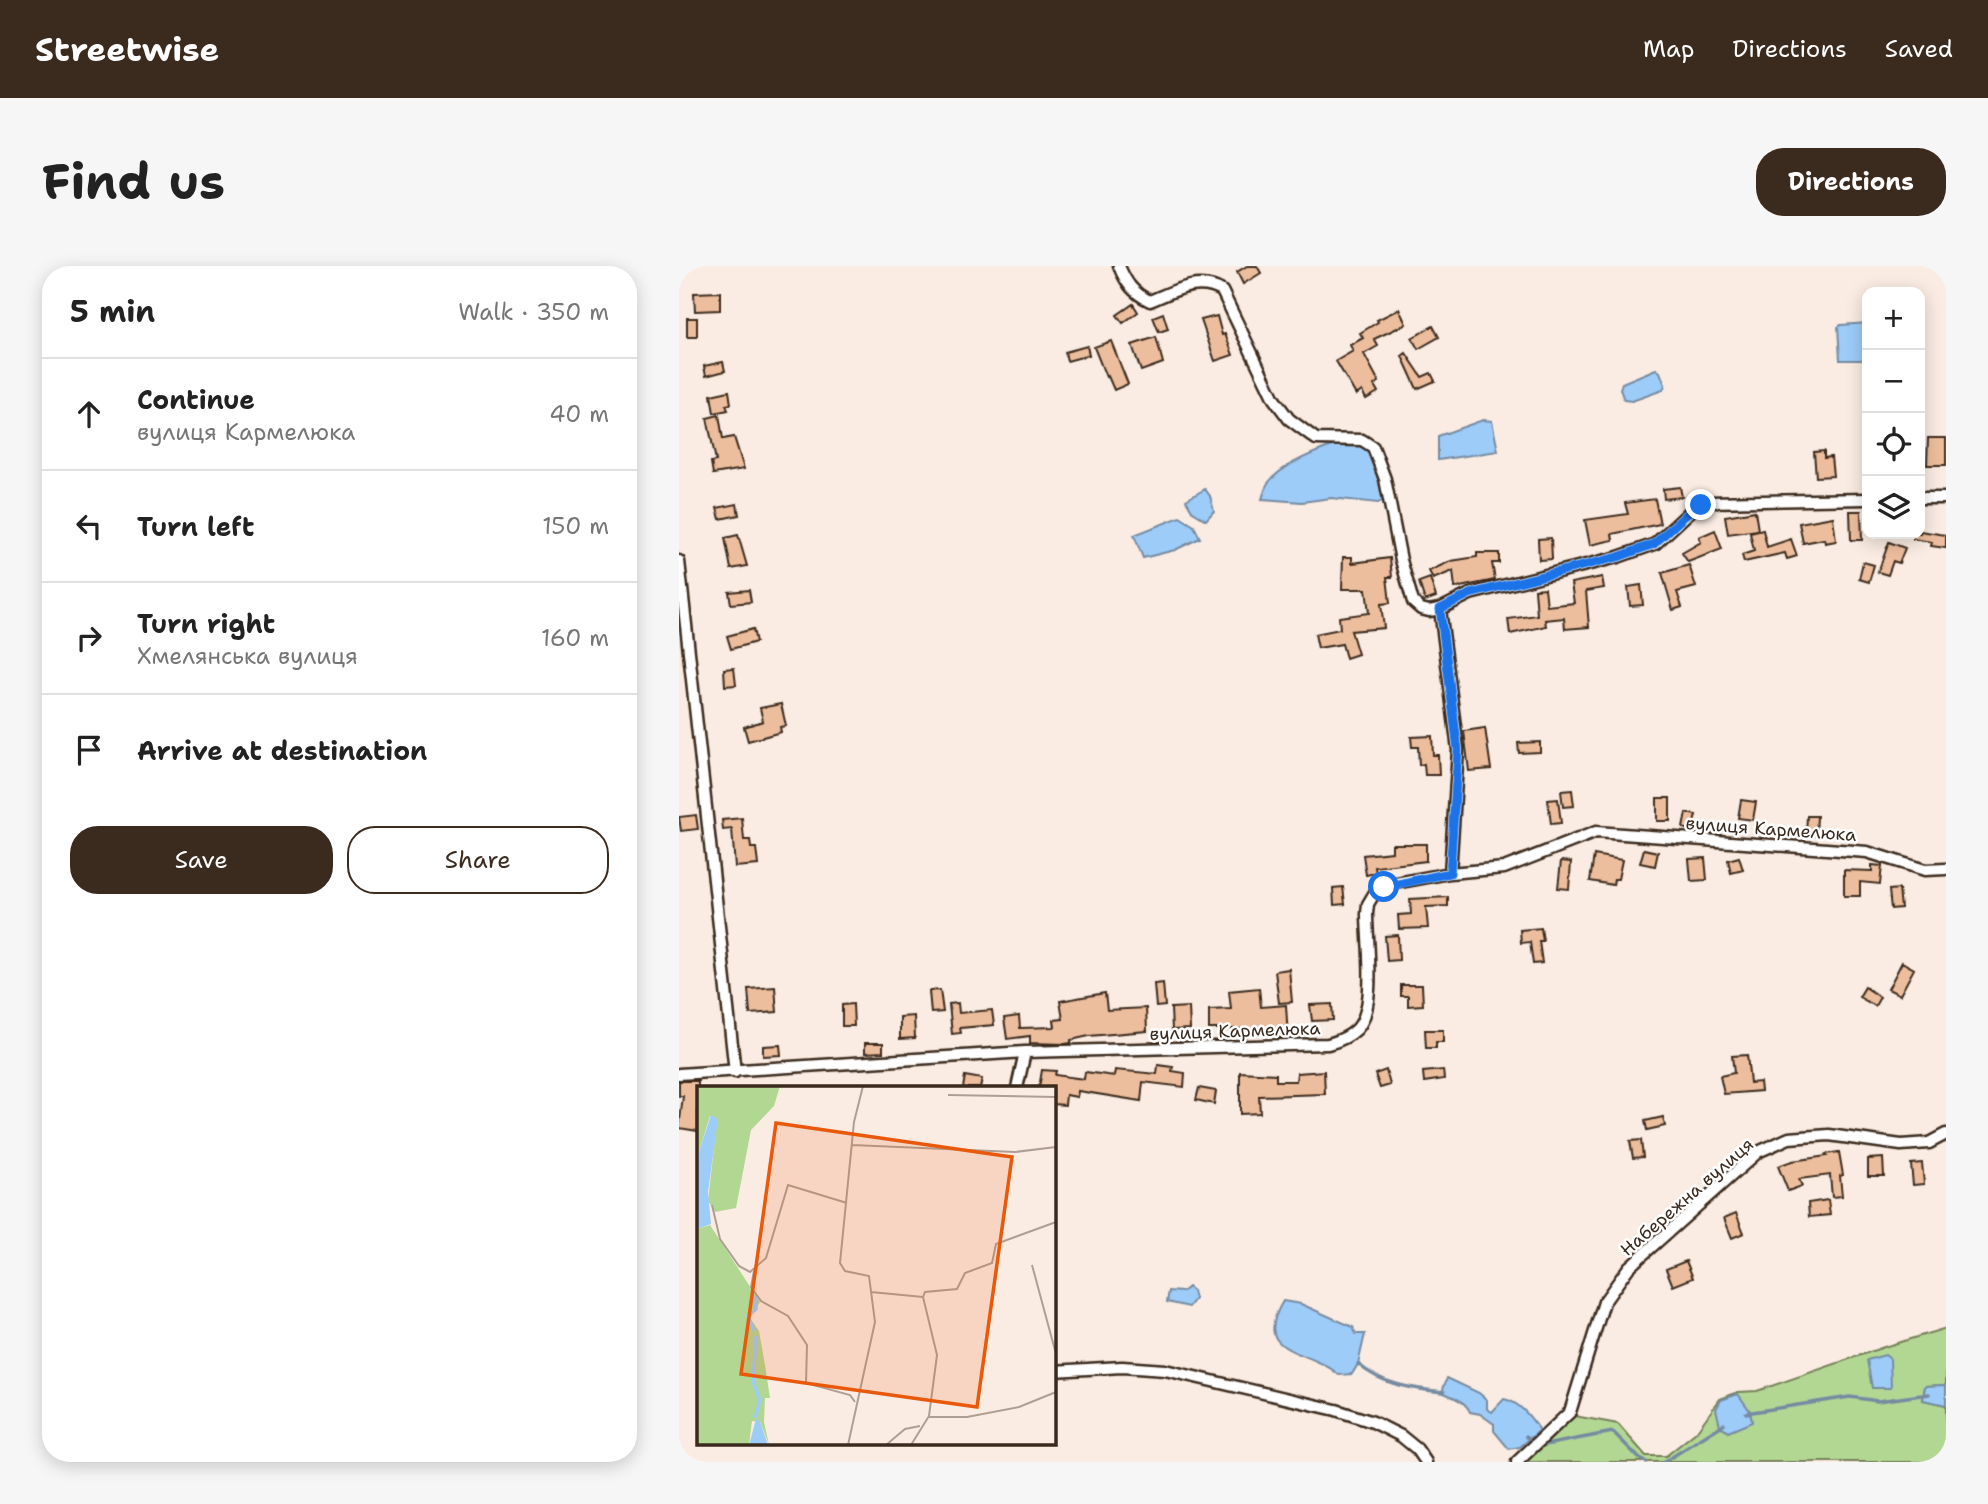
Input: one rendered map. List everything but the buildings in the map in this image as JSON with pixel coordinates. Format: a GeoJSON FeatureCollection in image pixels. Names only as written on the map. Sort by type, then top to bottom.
{"type":"FeatureCollection","features":[{"type":"Feature","properties":{"kind":"street"},"geometry":{"type":"LineString","coordinates":[[1119,266],[1126,282],[1137,295],[1150,301],[1192,284],[1212,285],[1222,291],[1274,399],[1289,419],[1316,439],[1362,440],[1373,447],[1385,479],[1401,560],[1413,602],[1421,609],[1440,609],[1470,594],[1618,557],[1654,544],[1695,507],[1709,502],[1862,499]]}},
{"type":"Feature","properties":{"kind":"street"},"geometry":{"type":"LineString","coordinates":[[1925,498],[1946,498]]}},
{"type":"Feature","properties":{"kind":"street"},"geometry":{"type":"LineString","coordinates":[[679,561],[735,1072]]}},
{"type":"Feature","properties":{"kind":"street"},"geometry":{"type":"LineString","coordinates":[[1440,609],[1458,750],[1450,873]]}},
{"type":"Feature","properties":{"kind":"street","name":"вулиця Кармелюка"},"geometry":{"type":"LineString","coordinates":[[679,1074],[1025,1052],[1313,1046],[1343,1040],[1358,1028],[1369,999],[1367,914],[1368,904],[1374,894],[1396,883],[1450,873],[1504,868],[1596,832],[1867,852],[1925,870],[1946,869]]}},
{"type":"Feature","properties":{"kind":"street"},"geometry":{"type":"LineString","coordinates":[[1017,1086],[1025,1052]]}},
{"type":"Feature","properties":{"kind":"street","name":"Набережна вулиця"},"geometry":{"type":"LineString","coordinates":[[1517,1462],[1570,1412],[1604,1302],[1629,1267],[1758,1152],[1790,1138],[1829,1135],[1901,1145],[1929,1143],[1946,1134]]}},
{"type":"Feature","properties":{"kind":"street"},"geometry":{"type":"LineString","coordinates":[[1055,1371],[1122,1367],[1165,1370],[1311,1404],[1355,1415],[1388,1429],[1417,1449],[1426,1462]]}},
{"type":"Feature","properties":{"kind":"green space"},"geometry":{"type":"Polygon","coordinates":[[[1946,1328],[1946,1385],[1925,1386],[1923,1400],[1946,1405],[1946,1462],[1519,1462],[1575,1416],[1618,1424],[1646,1456],[1666,1456],[1696,1432],[1720,1399],[1738,1392],[1757,1391],[1946,1328]]]}},
{"type":"Feature","properties":{"kind":"water"},"geometry":{"type":"Polygon","coordinates":[[[1862,323],[1862,360],[1840,360],[1838,327],[1862,323]]]}},
{"type":"Feature","properties":{"kind":"water"},"geometry":{"type":"Polygon","coordinates":[[[1656,369],[1665,385],[1663,390],[1632,401],[1624,400],[1620,389],[1622,383],[1656,369]]]}},
{"type":"Feature","properties":{"kind":"water"},"geometry":{"type":"Polygon","coordinates":[[[1483,420],[1492,421],[1498,451],[1438,460],[1438,436],[1483,420]]]}},
{"type":"Feature","properties":{"kind":"water"},"geometry":{"type":"Polygon","coordinates":[[[1338,444],[1361,446],[1375,454],[1385,499],[1378,503],[1331,498],[1302,502],[1262,499],[1268,483],[1282,470],[1338,444]]]}},
{"type":"Feature","properties":{"kind":"water"},"geometry":{"type":"Polygon","coordinates":[[[1205,489],[1214,511],[1206,520],[1193,512],[1186,500],[1205,489]]]}},
{"type":"Feature","properties":{"kind":"water"},"geometry":{"type":"Polygon","coordinates":[[[1180,517],[1194,526],[1200,538],[1175,550],[1143,558],[1134,535],[1180,517]]]}},
{"type":"Feature","properties":{"kind":"water"},"geometry":{"type":"Polygon","coordinates":[[[1188,1287],[1193,1291],[1195,1299],[1189,1307],[1167,1302],[1169,1291],[1182,1292],[1188,1287]]]}},
{"type":"Feature","properties":{"kind":"water"},"geometry":{"type":"Polygon","coordinates":[[[1283,1301],[1301,1304],[1353,1327],[1356,1334],[1365,1334],[1358,1364],[1352,1374],[1339,1375],[1278,1341],[1273,1332],[1283,1301]]]}},
{"type":"Feature","properties":{"kind":"water"},"geometry":{"type":"Polygon","coordinates":[[[1885,1355],[1890,1359],[1891,1388],[1872,1388],[1867,1360],[1885,1355]]]}},
{"type":"Feature","properties":{"kind":"water"},"geometry":{"type":"Polygon","coordinates":[[[1447,1378],[1479,1393],[1487,1400],[1487,1409],[1492,1412],[1504,1399],[1515,1404],[1525,1411],[1540,1430],[1520,1447],[1509,1449],[1494,1431],[1494,1424],[1480,1414],[1470,1412],[1462,1402],[1442,1392],[1447,1378]]]}},
{"type":"Feature","properties":{"kind":"water"},"geometry":{"type":"Polygon","coordinates":[[[1946,1385],[1946,1405],[1923,1400],[1925,1386],[1946,1385]]]}},
{"type":"Feature","properties":{"kind":"water"},"geometry":{"type":"Polygon","coordinates":[[[1738,1394],[1750,1411],[1752,1422],[1728,1432],[1720,1426],[1716,1409],[1721,1400],[1738,1394]]]}},
{"type":"Feature","properties":{"kind":"waterway"},"geometry":{"type":"LineString","coordinates":[[1358,1364],[1388,1381],[1444,1392]]}},
{"type":"Feature","properties":{"kind":"waterway"},"geometry":{"type":"LineString","coordinates":[[1746,1413],[1850,1397],[1878,1401],[1929,1394]]}},
{"type":"Feature","properties":{"kind":"waterway"},"geometry":{"type":"LineString","coordinates":[[1664,1462],[1724,1424]]}},
{"type":"Feature","properties":{"kind":"waterway"},"geometry":{"type":"LineString","coordinates":[[1526,1436],[1540,1446],[1613,1432],[1646,1462]]}},
{"type":"Feature","properties":{"kind":"route"},"geometry":{"type":"LineString","coordinates":[[1384,887],[1450,873],[1458,750],[1440,609],[1470,594],[1618,557],[1654,544],[1690,511],[1701,505]]}}]}
